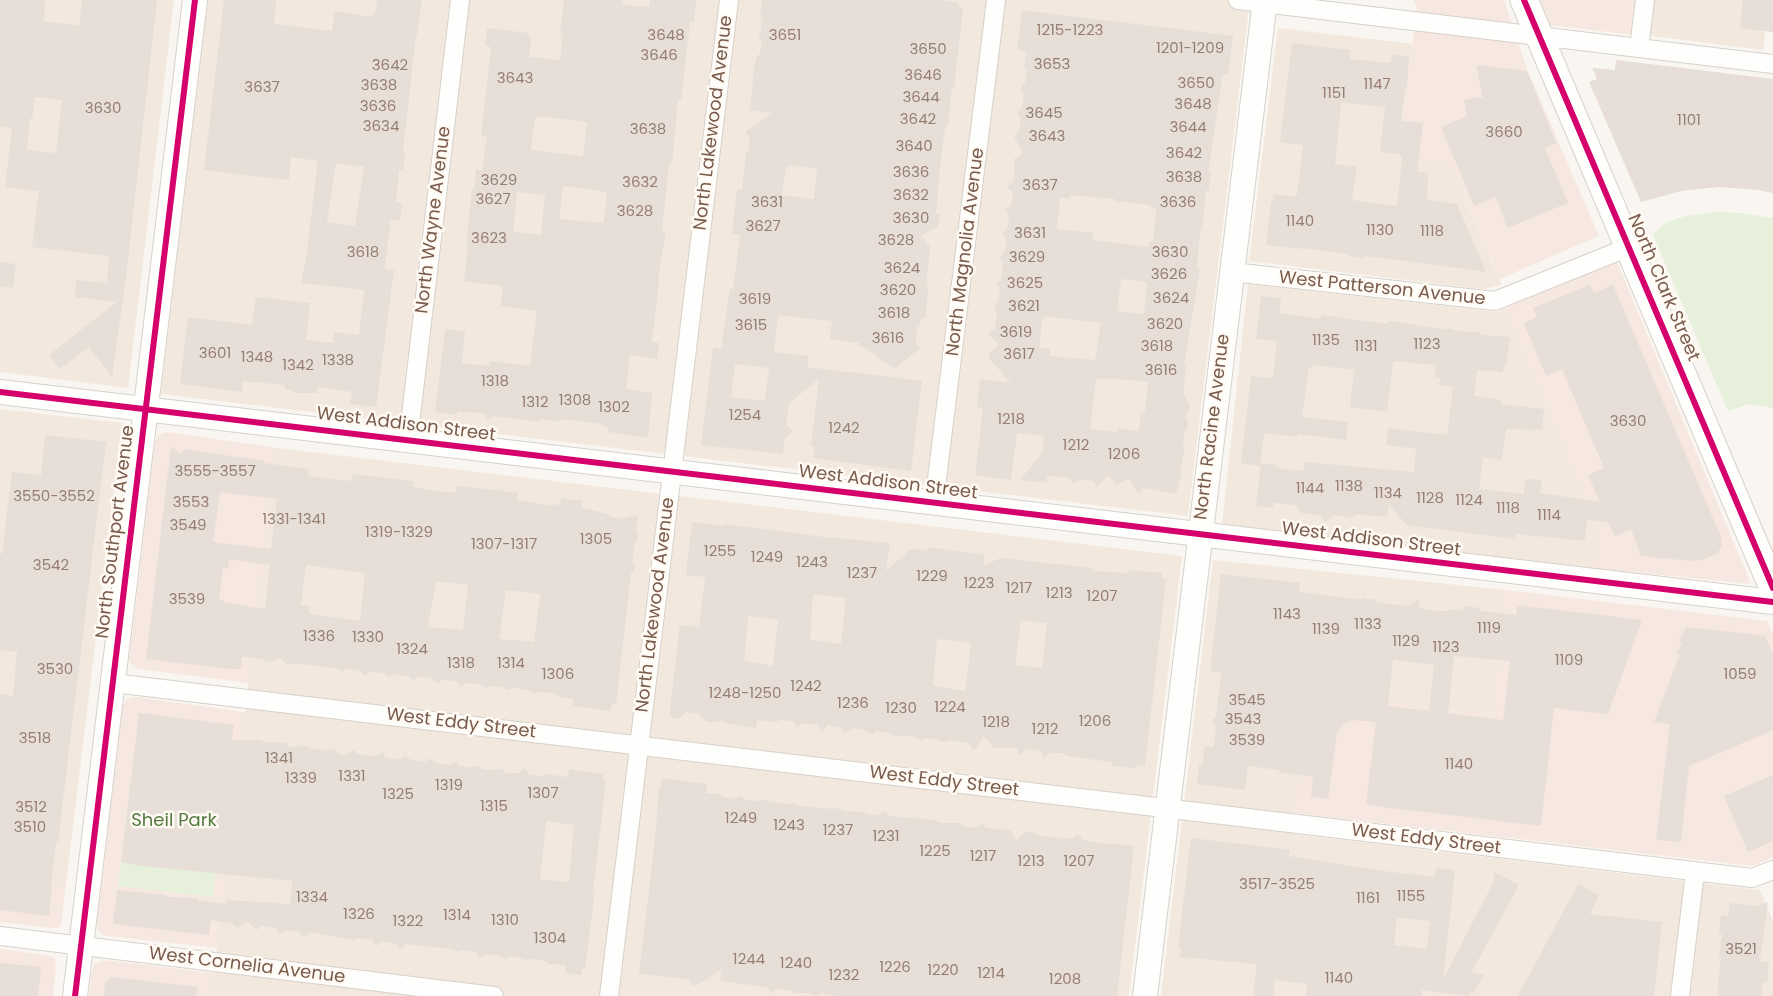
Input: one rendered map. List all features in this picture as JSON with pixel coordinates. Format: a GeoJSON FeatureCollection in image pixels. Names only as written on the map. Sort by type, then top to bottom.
{"type":"FeatureCollection","features":[{"type":"Feature","properties":{"kind":"main road","name":"North Clark Street"},"geometry":{"type":"LineString","coordinates":[[1524,0],[1773,588]]}},
{"type":"Feature","properties":{"kind":"street","name":"North Southport Avenue"},"geometry":{"type":"LineString","coordinates":[[75,996],[195,0]]}},
{"type":"Feature","properties":{"kind":"street","name":"North Wayne Avenue"},"geometry":{"type":"LineString","coordinates":[[408,441],[460,0]]}},
{"type":"Feature","properties":{"kind":"street","name":"North Lakewood Avenue"},"geometry":{"type":"LineString","coordinates":[[609,996],[729,0]]}},
{"type":"Feature","properties":{"kind":"street","name":"North Magnolia Avenue"},"geometry":{"type":"LineString","coordinates":[[934,503],[996,0]]}},
{"type":"Feature","properties":{"kind":"street"},"geometry":{"type":"LineString","coordinates":[[1238,0],[1773,64]]}},
{"type":"Feature","properties":{"kind":"street"},"geometry":{"type":"LineString","coordinates":[[1639,48],[1645,0]]}},
{"type":"Feature","properties":{"kind":"street","name":"North Racine Avenue"},"geometry":{"type":"LineString","coordinates":[[1145,996],[1264,2]]}},
{"type":"Feature","properties":{"kind":"street","name":"West Patterson Avenue"},"geometry":{"type":"LineString","coordinates":[[1232,272],[1496,301],[1629,247]]}},
{"type":"Feature","properties":{"kind":"street","name":"West Addison Street"},"geometry":{"type":"LineString","coordinates":[[0,392],[1773,602]]}},
{"type":"Feature","properties":{"kind":"street","name":"West Eddy Street"},"geometry":{"type":"LineString","coordinates":[[113,683],[1695,872],[1752,878],[1773,870]]}},
{"type":"Feature","properties":{"kind":"street"},"geometry":{"type":"LineString","coordinates":[[1680,996],[1695,872]]}},
{"type":"Feature","properties":{"kind":"street","name":"West Cornelia Avenue"},"geometry":{"type":"LineString","coordinates":[[0,936],[494,996]]}},
{"type":"Feature","properties":{"kind":"shaded area"},"geometry":{"type":"Polygon","coordinates":[[[0,0],[174,0],[128,388],[0,372],[0,0]]]}},
{"type":"Feature","properties":{"kind":"shaded area"},"geometry":{"type":"Polygon","coordinates":[[[207,0],[1250,0],[1188,516],[161,394],[207,0]]]}},
{"type":"Feature","properties":{"kind":"shaded area"},"geometry":{"type":"Polygon","coordinates":[[[1413,0],[1504,0],[1527,69],[1599,236],[1500,279],[1450,166],[1418,162],[1423,123],[1403,120],[1417,7],[1413,0]]]}},
{"type":"Feature","properties":{"kind":"shaded area"},"geometry":{"type":"Polygon","coordinates":[[[1529,0],[1639,0],[1634,35],[1539,24],[1529,0]]]}},
{"type":"Feature","properties":{"kind":"shaded area"},"geometry":{"type":"Polygon","coordinates":[[[1650,0],[1769,0],[1763,50],[1645,35],[1650,0]]]}},
{"type":"Feature","properties":{"kind":"shaded area"},"geometry":{"type":"Polygon","coordinates":[[[1278,28],[1413,44],[1403,120],[1423,122],[1450,166],[1502,285],[1483,289],[1249,261],[1278,28]]]}},
{"type":"Feature","properties":{"kind":"shaded area"},"geometry":{"type":"Polygon","coordinates":[[[1617,262],[1751,584],[1593,568],[1597,524],[1505,308],[1617,262]]]}},
{"type":"Feature","properties":{"kind":"shaded area"},"geometry":{"type":"Polygon","coordinates":[[[1248,284],[1497,312],[1505,308],[1597,524],[1593,568],[1222,524],[1248,284]]]}},
{"type":"Feature","properties":{"kind":"shaded area"},"geometry":{"type":"Polygon","coordinates":[[[0,409],[122,423],[66,884],[0,876],[0,409]]]}},
{"type":"Feature","properties":{"kind":"shaded area"},"geometry":{"type":"Polygon","coordinates":[[[167,432],[277,448],[249,683],[139,669],[129,661],[155,441],[159,434],[167,432]]]}},
{"type":"Feature","properties":{"kind":"shaded area"},"geometry":{"type":"Polygon","coordinates":[[[277,448],[1182,556],[1129,996],[211,996],[277,448]]]}},
{"type":"Feature","properties":{"kind":"shaded area"},"geometry":{"type":"Polygon","coordinates":[[[1213,560],[1506,590],[1494,714],[1309,692],[1293,834],[1760,890],[1773,921],[1773,996],[1161,996],[1213,560]]]}},
{"type":"Feature","properties":{"kind":"shaded area"},"geometry":{"type":"Polygon","coordinates":[[[1506,590],[1767,621],[1773,635],[1773,857],[1752,866],[1295,813],[1309,692],[1494,714],[1506,590]]]}},
{"type":"Feature","properties":{"kind":"shaded area"},"geometry":{"type":"Polygon","coordinates":[[[136,697],[245,712],[217,948],[108,936],[98,930],[123,705],[127,699],[136,697]]]}},
{"type":"Feature","properties":{"kind":"shaded area"},"geometry":{"type":"Polygon","coordinates":[[[0,876],[66,884],[61,925],[58,928],[51,928],[0,922],[0,876]]]}},
{"type":"Feature","properties":{"kind":"shaded area"},"geometry":{"type":"Polygon","coordinates":[[[0,949],[53,957],[56,966],[53,996],[0,996],[0,949]]]}},
{"type":"Feature","properties":{"kind":"shaded area"},"geometry":{"type":"Polygon","coordinates":[[[103,960],[214,973],[211,996],[89,996],[92,970],[95,964],[103,960]]]}},
{"type":"Feature","properties":{"kind":"green space"},"geometry":{"type":"Polygon","coordinates":[[[1720,212],[1773,218],[1773,408],[1749,404],[1728,411],[1653,235],[1659,228],[1674,219],[1720,212]]]}},
{"type":"Feature","properties":{"kind":"green space","name":"Sheil Park"},"geometry":{"type":"Polygon","coordinates":[[[132,768],[226,779],[213,897],[118,886],[132,768]]]}},
{"type":"Feature","properties":{"kind":"building"},"geometry":{"type":"Polygon","coordinates":[[[0,0],[45,0],[44,21],[79,26],[82,0],[157,0],[126,277],[112,377],[89,347],[60,369],[49,355],[117,302],[75,297],[76,280],[107,283],[109,256],[32,247],[39,191],[5,187],[12,128],[0,126],[0,0]],[[35,97],[32,119],[30,118],[27,150],[56,153],[62,100],[35,97]]]}},
{"type":"Feature","properties":{"kind":"building"},"geometry":{"type":"Polygon","coordinates":[[[224,0],[276,0],[274,24],[332,31],[335,11],[372,17],[375,15],[377,0],[422,0],[403,151],[405,152],[403,171],[399,170],[396,202],[402,203],[400,221],[391,219],[387,248],[385,269],[394,270],[376,407],[350,404],[352,392],[318,387],[317,393],[294,393],[292,390],[285,389],[285,385],[243,381],[242,392],[180,384],[188,317],[252,325],[256,297],[310,303],[306,340],[333,343],[334,332],[359,335],[364,290],[301,283],[318,161],[291,157],[289,180],[204,170],[224,0]],[[336,163],[327,222],[355,226],[364,167],[336,163]]]}},
{"type":"Feature","properties":{"kind":"building"},"geometry":{"type":"Polygon","coordinates":[[[564,0],[623,0],[622,5],[649,7],[650,0],[696,0],[694,23],[690,22],[681,101],[678,100],[672,163],[669,163],[662,231],[666,231],[658,278],[652,342],[659,343],[657,359],[630,355],[626,389],[652,393],[648,438],[608,432],[608,427],[603,424],[560,419],[560,422],[540,419],[540,422],[493,416],[488,420],[484,413],[457,412],[457,415],[435,412],[445,329],[465,332],[462,363],[489,366],[489,361],[530,366],[537,311],[501,306],[503,286],[464,281],[468,246],[466,246],[472,189],[474,189],[476,169],[482,170],[487,137],[481,136],[491,47],[485,46],[487,28],[528,33],[531,41],[529,57],[560,60],[563,33],[560,33],[564,0]],[[538,116],[535,118],[531,150],[583,156],[587,122],[538,116]],[[563,186],[559,219],[604,223],[607,192],[563,186]],[[517,192],[513,232],[541,235],[545,195],[517,192]]]}},
{"type":"Feature","properties":{"kind":"building"},"geometry":{"type":"Polygon","coordinates":[[[762,0],[937,0],[957,2],[963,10],[954,88],[952,87],[940,167],[936,213],[940,214],[938,226],[921,236],[930,247],[925,318],[921,318],[917,328],[916,343],[920,348],[894,369],[866,348],[859,346],[860,343],[830,339],[832,321],[778,315],[774,352],[809,356],[807,367],[922,381],[911,471],[813,458],[815,447],[811,446],[819,379],[789,403],[786,424],[793,432],[785,437],[783,454],[701,445],[713,348],[721,349],[730,289],[733,289],[740,235],[732,234],[737,190],[742,190],[750,138],[745,132],[772,113],[750,110],[754,68],[762,41],[759,39],[763,17],[760,17],[762,0]],[[790,165],[786,167],[782,195],[814,199],[817,169],[790,165]],[[735,364],[731,397],[765,401],[769,368],[735,364]]]}},
{"type":"Feature","properties":{"kind":"building"},"geometry":{"type":"Polygon","coordinates":[[[1743,0],[1773,0],[1773,32],[1740,28],[1743,0]]]}},
{"type":"Feature","properties":{"kind":"building"},"geometry":{"type":"Polygon","coordinates":[[[1022,10],[1233,36],[1228,75],[1223,74],[1208,172],[1211,172],[1209,191],[1206,190],[1202,231],[1200,231],[1197,269],[1200,269],[1184,365],[1186,365],[1183,394],[1190,405],[1185,416],[1188,428],[1185,431],[1183,446],[1185,448],[1180,471],[1182,473],[1176,494],[1144,488],[1138,493],[1129,478],[1117,485],[1108,475],[1097,487],[1093,481],[1080,479],[1073,484],[1069,478],[1047,476],[1047,483],[1020,480],[1042,453],[1044,436],[1017,433],[1011,480],[975,475],[983,408],[977,407],[980,379],[1011,383],[989,358],[990,352],[999,345],[988,333],[995,329],[997,313],[995,303],[998,302],[1000,288],[996,284],[1001,280],[1003,263],[999,257],[1004,254],[1007,239],[1002,234],[1007,230],[1009,216],[1005,210],[1011,206],[1013,193],[1006,186],[1014,182],[1014,159],[1023,154],[1014,136],[1019,133],[1021,119],[1017,113],[1022,109],[1024,95],[1021,91],[1022,85],[1025,84],[1027,70],[1024,68],[1026,51],[1017,50],[1022,10]],[[1070,195],[1070,199],[1060,198],[1057,229],[1094,233],[1093,240],[1149,247],[1150,242],[1153,242],[1156,209],[1151,208],[1151,205],[1070,195]],[[1121,279],[1117,311],[1144,314],[1147,282],[1121,279]],[[1045,316],[1045,319],[1042,319],[1039,348],[1050,349],[1049,356],[1095,360],[1101,323],[1045,316]],[[1096,378],[1090,429],[1117,432],[1117,428],[1139,431],[1141,412],[1145,413],[1148,382],[1096,378]]]}},
{"type":"Feature","properties":{"kind":"building"},"geometry":{"type":"Polygon","coordinates":[[[1292,43],[1350,50],[1350,59],[1390,63],[1392,55],[1409,56],[1407,87],[1401,121],[1423,123],[1417,172],[1428,173],[1427,200],[1457,204],[1486,272],[1266,245],[1274,194],[1295,197],[1295,194],[1297,195],[1303,145],[1280,142],[1292,43]],[[1341,102],[1335,164],[1357,167],[1352,200],[1397,206],[1402,157],[1400,154],[1380,152],[1385,107],[1341,102]]]}},
{"type":"Feature","properties":{"kind":"building"},"geometry":{"type":"Polygon","coordinates":[[[1616,60],[1773,79],[1773,193],[1719,187],[1681,191],[1641,202],[1589,82],[1597,79],[1592,68],[1615,70],[1616,60]]]}},
{"type":"Feature","properties":{"kind":"building"},"geometry":{"type":"Polygon","coordinates":[[[1476,65],[1527,71],[1556,143],[1545,148],[1568,203],[1507,228],[1496,197],[1474,206],[1441,127],[1467,116],[1464,100],[1483,97],[1476,65]]]}},
{"type":"Feature","properties":{"kind":"building"},"geometry":{"type":"Polygon","coordinates":[[[0,262],[16,264],[13,288],[0,286],[0,262]]]}},
{"type":"Feature","properties":{"kind":"building"},"geometry":{"type":"Polygon","coordinates":[[[1590,285],[1594,293],[1613,285],[1721,537],[1722,547],[1716,554],[1691,561],[1641,556],[1631,529],[1615,536],[1608,522],[1587,520],[1585,541],[1516,534],[1515,539],[1407,525],[1389,505],[1387,517],[1357,514],[1351,518],[1335,515],[1325,522],[1322,516],[1301,513],[1297,505],[1273,503],[1273,508],[1256,506],[1261,463],[1277,465],[1277,468],[1304,471],[1305,462],[1414,472],[1416,449],[1386,445],[1388,428],[1447,435],[1453,387],[1439,385],[1440,378],[1435,377],[1436,365],[1393,361],[1387,412],[1350,407],[1354,370],[1312,365],[1309,367],[1302,417],[1348,422],[1346,440],[1298,434],[1297,437],[1264,433],[1260,466],[1241,463],[1251,376],[1273,378],[1277,341],[1256,339],[1261,296],[1281,298],[1279,313],[1321,319],[1321,315],[1387,324],[1390,321],[1448,330],[1449,328],[1457,331],[1474,331],[1481,335],[1510,337],[1503,372],[1477,370],[1474,396],[1501,400],[1501,404],[1544,409],[1542,430],[1506,429],[1502,460],[1483,457],[1479,489],[1524,494],[1525,479],[1542,480],[1540,493],[1600,502],[1588,475],[1604,468],[1562,369],[1546,376],[1524,323],[1537,317],[1533,308],[1590,285]]]}},
{"type":"Feature","properties":{"kind":"building"},"geometry":{"type":"Polygon","coordinates":[[[45,435],[106,442],[58,842],[56,842],[49,916],[0,910],[0,694],[13,696],[17,652],[0,650],[0,553],[2,554],[12,472],[41,475],[45,435]]]}},
{"type":"Feature","properties":{"kind":"building"},"geometry":{"type":"Polygon","coordinates":[[[171,446],[180,454],[185,450],[191,450],[309,469],[308,476],[352,481],[352,474],[414,481],[413,487],[456,493],[457,486],[497,490],[518,493],[517,500],[551,506],[551,504],[560,505],[561,498],[583,501],[582,508],[608,514],[610,517],[638,517],[636,530],[638,539],[635,542],[632,563],[635,565],[634,572],[631,573],[616,704],[612,703],[611,711],[573,706],[573,699],[558,697],[555,693],[531,693],[528,690],[514,688],[507,690],[505,687],[489,686],[486,689],[479,684],[465,683],[461,687],[457,681],[441,680],[438,684],[432,678],[418,676],[414,681],[408,676],[393,674],[389,677],[384,673],[369,672],[365,676],[359,670],[345,669],[342,672],[336,668],[286,664],[280,657],[271,662],[242,657],[241,669],[146,659],[171,446]],[[220,492],[213,542],[271,549],[277,499],[220,492]],[[229,559],[228,569],[223,568],[219,600],[265,609],[270,565],[229,559]],[[306,565],[301,606],[310,606],[309,614],[360,621],[365,573],[306,565]],[[436,581],[428,627],[463,630],[468,585],[436,581]],[[506,590],[499,639],[534,642],[540,594],[506,590]]]}},
{"type":"Feature","properties":{"kind":"building"},"geometry":{"type":"Polygon","coordinates":[[[692,522],[890,543],[886,571],[911,549],[928,550],[928,547],[984,555],[984,565],[1001,558],[1092,568],[1092,571],[1128,573],[1129,570],[1162,573],[1162,579],[1166,579],[1145,766],[1136,765],[1136,768],[1112,766],[1112,762],[1066,756],[1064,753],[1050,753],[1044,759],[1040,750],[1026,749],[1020,755],[1016,748],[994,748],[984,736],[974,750],[968,743],[925,738],[922,740],[901,735],[898,737],[876,731],[873,734],[852,728],[845,733],[842,728],[827,725],[822,732],[818,725],[803,723],[797,727],[793,721],[757,720],[756,728],[725,723],[726,721],[707,722],[699,714],[687,712],[679,718],[673,718],[670,714],[670,707],[680,625],[699,627],[705,577],[686,575],[692,522]],[[813,594],[810,640],[841,644],[846,598],[813,594]],[[748,616],[744,661],[773,666],[778,620],[748,616]],[[1021,620],[1015,665],[1042,668],[1047,623],[1021,620]],[[937,639],[933,686],[965,691],[971,643],[937,639]]]}},
{"type":"Feature","properties":{"kind":"building"},"geometry":{"type":"Polygon","coordinates":[[[1221,574],[1300,583],[1299,592],[1362,600],[1362,598],[1391,604],[1408,606],[1420,598],[1418,608],[1437,611],[1451,609],[1463,611],[1463,606],[1480,608],[1480,611],[1516,615],[1517,605],[1642,620],[1608,714],[1554,708],[1541,826],[1366,805],[1376,722],[1351,720],[1339,729],[1328,799],[1311,797],[1313,777],[1248,766],[1245,790],[1197,784],[1199,765],[1202,766],[1205,746],[1214,747],[1216,728],[1213,719],[1216,717],[1221,673],[1210,671],[1221,574]],[[1454,656],[1448,713],[1503,720],[1510,661],[1454,656]],[[1393,660],[1388,706],[1429,711],[1434,665],[1393,660]]]}},
{"type":"Feature","properties":{"kind":"building"},"geometry":{"type":"Polygon","coordinates":[[[1686,627],[1765,636],[1773,655],[1773,730],[1689,766],[1681,842],[1656,840],[1670,724],[1654,722],[1680,654],[1677,653],[1682,642],[1679,641],[1686,627]]]}},
{"type":"Feature","properties":{"kind":"building"},"geometry":{"type":"Polygon","coordinates":[[[139,713],[234,725],[232,740],[261,740],[285,743],[290,747],[308,746],[312,749],[333,749],[343,756],[354,750],[358,754],[376,756],[383,753],[386,758],[401,759],[405,755],[409,759],[425,762],[429,758],[435,763],[449,765],[456,761],[459,766],[472,768],[475,766],[494,770],[502,768],[506,773],[519,773],[525,767],[529,775],[545,774],[568,777],[569,769],[603,774],[603,781],[606,781],[593,891],[595,891],[585,968],[582,969],[582,975],[566,973],[564,965],[509,956],[505,960],[500,956],[485,954],[480,958],[475,952],[462,950],[459,952],[406,944],[400,949],[397,944],[382,941],[376,946],[372,940],[357,938],[354,940],[309,932],[303,938],[300,932],[287,930],[279,934],[276,928],[262,926],[256,930],[248,921],[237,928],[232,923],[211,920],[209,935],[113,924],[117,890],[166,895],[166,897],[198,898],[198,900],[227,904],[227,900],[290,904],[292,881],[121,862],[139,713]],[[546,821],[540,879],[569,882],[574,825],[546,821]]]}},
{"type":"Feature","properties":{"kind":"building"},"geometry":{"type":"Polygon","coordinates":[[[1773,775],[1773,841],[1748,852],[1724,796],[1773,775]]]}},
{"type":"Feature","properties":{"kind":"building"},"geometry":{"type":"Polygon","coordinates":[[[662,778],[707,784],[706,793],[720,794],[722,797],[741,796],[746,800],[839,808],[843,811],[867,814],[880,815],[885,811],[890,816],[936,820],[939,823],[961,823],[963,826],[976,828],[983,823],[986,828],[1010,830],[1016,841],[1026,831],[1042,836],[1072,839],[1078,834],[1083,840],[1109,845],[1109,843],[1134,846],[1117,996],[835,996],[821,993],[812,995],[775,989],[771,993],[767,987],[720,981],[722,969],[698,985],[692,985],[688,979],[639,974],[659,787],[661,787],[662,778]]]}},
{"type":"Feature","properties":{"kind":"building"},"geometry":{"type":"Polygon","coordinates":[[[1191,838],[1290,850],[1289,856],[1383,871],[1435,877],[1436,868],[1455,870],[1443,980],[1493,883],[1494,872],[1519,885],[1471,973],[1484,975],[1469,996],[1422,990],[1422,996],[1306,996],[1307,984],[1275,980],[1273,996],[1253,996],[1257,964],[1180,957],[1181,948],[1178,947],[1191,838]],[[1397,918],[1394,945],[1427,949],[1430,921],[1397,918]]]}},
{"type":"Feature","properties":{"kind":"building"},"geometry":{"type":"Polygon","coordinates":[[[1578,884],[1599,895],[1590,914],[1662,922],[1654,996],[1518,996],[1578,884]]]}},
{"type":"Feature","properties":{"kind":"building"},"geometry":{"type":"Polygon","coordinates":[[[1768,902],[1760,961],[1769,963],[1767,982],[1763,982],[1761,996],[1717,996],[1721,957],[1719,957],[1722,934],[1719,934],[1721,915],[1728,916],[1730,903],[1758,906],[1768,902]]]}},
{"type":"Feature","properties":{"kind":"building"},"geometry":{"type":"Polygon","coordinates":[[[0,963],[41,967],[38,996],[0,996],[0,963]]]}},
{"type":"Feature","properties":{"kind":"building"},"geometry":{"type":"Polygon","coordinates":[[[112,977],[197,987],[196,996],[104,996],[105,982],[112,977]]]}},
{"type":"Feature","properties":{"kind":"cycle path"},"geometry":{"type":"LineString","coordinates":[[75,996],[195,0]]}},
{"type":"Feature","properties":{"kind":"cycle path"},"geometry":{"type":"LineString","coordinates":[[1524,0],[1773,588]]}},
{"type":"Feature","properties":{"kind":"cycle path"},"geometry":{"type":"LineString","coordinates":[[0,392],[1773,602]]}}]}
